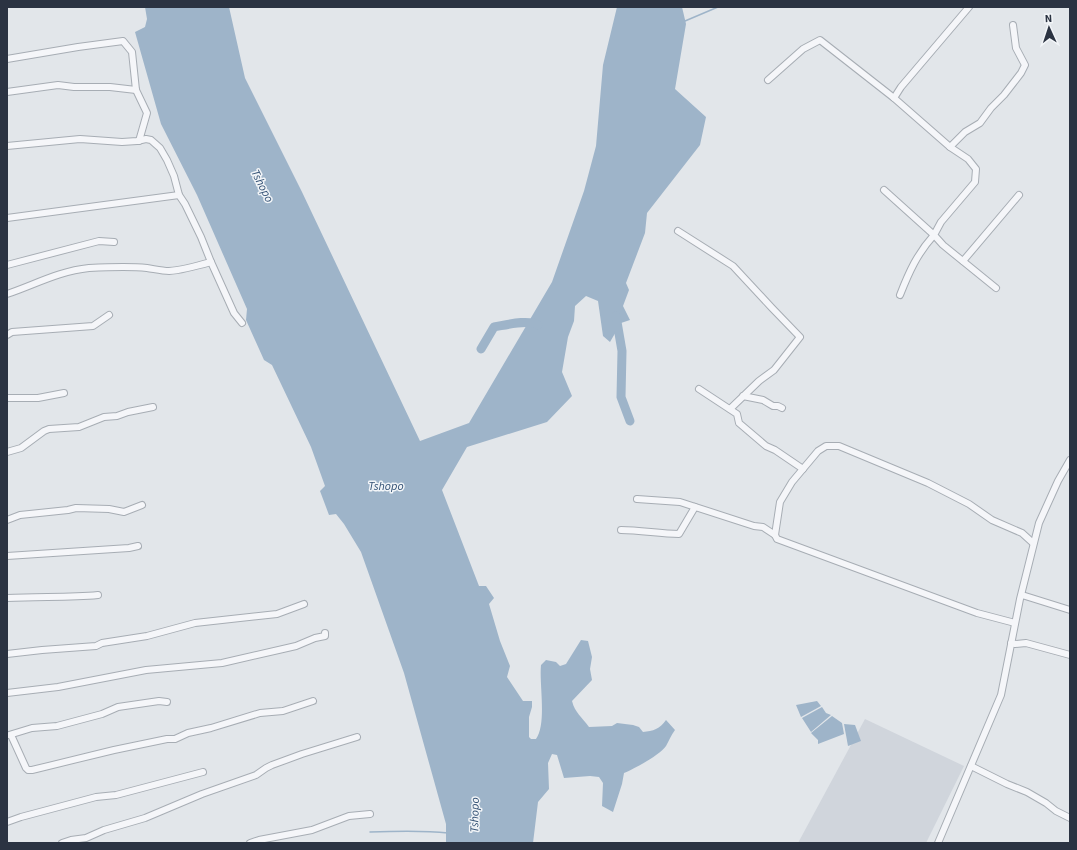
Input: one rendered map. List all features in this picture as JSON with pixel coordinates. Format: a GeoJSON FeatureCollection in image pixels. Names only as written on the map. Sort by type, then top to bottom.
{"type":"FeatureCollection","features":[{"type":"Feature","properties":{"kind":"street"},"geometry":{"type":"LineString","coordinates":[[894,98],[901,87],[969,7]]}},
{"type":"Feature","properties":{"kind":"street"},"geometry":{"type":"LineString","coordinates":[[950,147],[965,132],[980,123],[1021,73],[1025,65],[1016,48],[1013,25]]}},
{"type":"Feature","properties":{"kind":"street"},"geometry":{"type":"LineString","coordinates":[[768,80],[803,49],[820,40],[894,98],[950,147],[968,159],[976,169],[975,182],[941,222],[934,235],[923,247],[910,268],[900,296]]}},
{"type":"Feature","properties":{"kind":"street"},"geometry":{"type":"LineString","coordinates":[[7,59],[123,41],[132,52],[136,90],[147,113],[139,141]]}},
{"type":"Feature","properties":{"kind":"street"},"geometry":{"type":"LineString","coordinates":[[7,92],[58,85],[74,88],[110,87],[136,90]]}},
{"type":"Feature","properties":{"kind":"street"},"geometry":{"type":"LineString","coordinates":[[7,146],[80,139],[122,142],[149,139],[160,148],[167,160],[174,176],[179,195],[201,237],[234,313],[242,324]]}},
{"type":"Feature","properties":{"kind":"street"},"geometry":{"type":"LineString","coordinates":[[884,190],[943,244],[996,288]]}},
{"type":"Feature","properties":{"kind":"street"},"geometry":{"type":"LineString","coordinates":[[7,218],[179,195]]}},
{"type":"Feature","properties":{"kind":"street"},"geometry":{"type":"LineString","coordinates":[[964,261],[1019,195]]}},
{"type":"Feature","properties":{"kind":"street"},"geometry":{"type":"LineString","coordinates":[[678,231],[734,266],[800,337],[774,370],[758,381],[730,409]]}},
{"type":"Feature","properties":{"kind":"street"},"geometry":{"type":"LineString","coordinates":[[7,265],[99,241],[114,242]]}},
{"type":"Feature","properties":{"kind":"street"},"geometry":{"type":"LineString","coordinates":[[7,294],[61,273],[82,269],[146,268],[167,271],[211,262]]}},
{"type":"Feature","properties":{"kind":"street"},"geometry":{"type":"LineString","coordinates":[[7,335],[12,332],[93,326],[109,315]]}},
{"type":"Feature","properties":{"kind":"street"},"geometry":{"type":"LineString","coordinates":[[699,389],[736,414],[740,423],[766,446],[775,450],[803,469]]}},
{"type":"Feature","properties":{"kind":"street"},"geometry":{"type":"LineString","coordinates":[[7,398],[38,398],[64,393]]}},
{"type":"Feature","properties":{"kind":"street"},"geometry":{"type":"LineString","coordinates":[[743,396],[763,400],[773,406],[782,408]]}},
{"type":"Feature","properties":{"kind":"street"},"geometry":{"type":"LineString","coordinates":[[7,452],[21,448],[49,428],[79,427],[104,417],[117,416],[128,412],[153,407]]}},
{"type":"Feature","properties":{"kind":"street"},"geometry":{"type":"LineString","coordinates":[[775,535],[780,502],[789,486],[818,451],[826,446],[839,446],[928,483],[969,504],[992,520],[1022,534],[1033,543]]}},
{"type":"Feature","properties":{"kind":"street"},"geometry":{"type":"LineString","coordinates":[[938,843],[1001,695],[1033,543],[1039,523],[1058,481],[1070,460]]}},
{"type":"Feature","properties":{"kind":"street"},"geometry":{"type":"LineString","coordinates":[[637,499],[680,502],[754,526],[763,527],[777,538],[977,613],[1015,623]]}},
{"type":"Feature","properties":{"kind":"street"},"geometry":{"type":"LineString","coordinates":[[7,520],[20,515],[76,508],[109,509],[124,512],[142,506]]}},
{"type":"Feature","properties":{"kind":"street"},"geometry":{"type":"LineString","coordinates":[[621,530],[640,530],[666,534],[679,534],[695,507]]}},
{"type":"Feature","properties":{"kind":"street"},"geometry":{"type":"LineString","coordinates":[[7,556],[129,548],[138,546]]}},
{"type":"Feature","properties":{"kind":"street"},"geometry":{"type":"LineString","coordinates":[[1022,594],[1070,610]]}},
{"type":"Feature","properties":{"kind":"street"},"geometry":{"type":"LineString","coordinates":[[7,598],[98,596]]}},
{"type":"Feature","properties":{"kind":"street"},"geometry":{"type":"LineString","coordinates":[[7,654],[96,646],[102,643],[147,636],[195,623],[277,614],[304,604]]}},
{"type":"Feature","properties":{"kind":"street"},"geometry":{"type":"LineString","coordinates":[[7,693],[58,687],[146,670],[222,663],[296,646],[311,639],[325,636],[325,633]]}},
{"type":"Feature","properties":{"kind":"street"},"geometry":{"type":"LineString","coordinates":[[1011,643],[1026,643],[1070,655]]}},
{"type":"Feature","properties":{"kind":"street"},"geometry":{"type":"LineString","coordinates":[[167,702],[159,701],[118,707],[102,714],[64,724],[32,728],[9,735],[26,768],[28,770],[32,770],[114,750],[167,739],[175,739],[188,733],[220,726],[258,713],[283,711],[294,706],[313,701]]}},
{"type":"Feature","properties":{"kind":"street"},"geometry":{"type":"LineString","coordinates":[[62,843],[86,838],[104,830],[145,818],[202,794],[256,775],[272,765],[357,737]]}},
{"type":"Feature","properties":{"kind":"street"},"geometry":{"type":"LineString","coordinates":[[971,766],[1026,792],[1070,818]]}},
{"type":"Feature","properties":{"kind":"street"},"geometry":{"type":"LineString","coordinates":[[7,822],[96,797],[116,795],[203,772]]}},
{"type":"Feature","properties":{"kind":"street"},"geometry":{"type":"LineString","coordinates":[[250,843],[312,830],[353,815],[370,814]]}},
{"type":"Feature","properties":{"kind":"shaded area"},"geometry":{"type":"Polygon","coordinates":[[[865,719],[964,766],[926,843],[798,843],[865,719]]]}},
{"type":"Feature","properties":{"kind":"water","name":"Tshopo"},"geometry":{"type":"Polygon","coordinates":[[[145,7],[229,7],[245,78],[302,192],[420,441],[469,423],[552,282],[584,191],[596,146],[603,65],[617,7],[682,7],[686,24],[675,89],[706,117],[700,145],[647,213],[645,233],[626,283],[629,290],[623,306],[630,320],[621,323],[610,342],[603,336],[598,301],[586,296],[575,306],[574,321],[568,337],[562,372],[572,396],[547,422],[467,447],[442,490],[479,586],[486,586],[494,598],[489,604],[500,641],[510,666],[507,677],[523,701],[532,701],[529,717],[529,737],[531,739],[536,739],[541,723],[541,665],[546,660],[556,662],[560,666],[566,664],[581,640],[588,641],[592,657],[590,669],[592,680],[572,701],[577,712],[589,727],[612,726],[617,723],[639,727],[643,732],[656,729],[666,720],[675,730],[663,750],[640,765],[624,773],[613,812],[602,806],[603,783],[599,777],[590,776],[564,778],[557,755],[552,754],[548,763],[549,789],[538,802],[533,843],[446,843],[446,824],[404,673],[361,552],[336,514],[329,515],[320,491],[325,486],[311,447],[272,365],[264,360],[246,320],[247,309],[197,195],[161,124],[135,32],[145,27],[147,19],[145,7]]]}},
{"type":"Feature","properties":{"kind":"water"},"geometry":{"type":"Polygon","coordinates":[[[817,701],[821,706],[801,717],[796,705],[817,701]]]}},
{"type":"Feature","properties":{"kind":"water"},"geometry":{"type":"Polygon","coordinates":[[[822,707],[826,713],[831,715],[811,732],[802,718],[822,707]]]}},
{"type":"Feature","properties":{"kind":"water"},"geometry":{"type":"Polygon","coordinates":[[[832,716],[842,723],[844,734],[818,744],[818,740],[811,733],[832,716]]]}},
{"type":"Feature","properties":{"kind":"water"},"geometry":{"type":"Polygon","coordinates":[[[844,724],[855,725],[861,741],[848,746],[844,724]]]}},
{"type":"Feature","properties":{"kind":"waterway"},"geometry":{"type":"LineString","coordinates":[[685,21],[718,7]]}},
{"type":"Feature","properties":{"kind":"waterway"},"geometry":{"type":"LineString","coordinates":[[616,316],[622,351],[621,397],[630,421]]}},
{"type":"Feature","properties":{"kind":"waterway"},"geometry":{"type":"LineString","coordinates":[[481,349],[494,327],[523,322],[538,325]]}},
{"type":"Feature","properties":{"kind":"waterway"},"geometry":{"type":"LineString","coordinates":[[370,832],[418,831],[448,833]]}}]}
